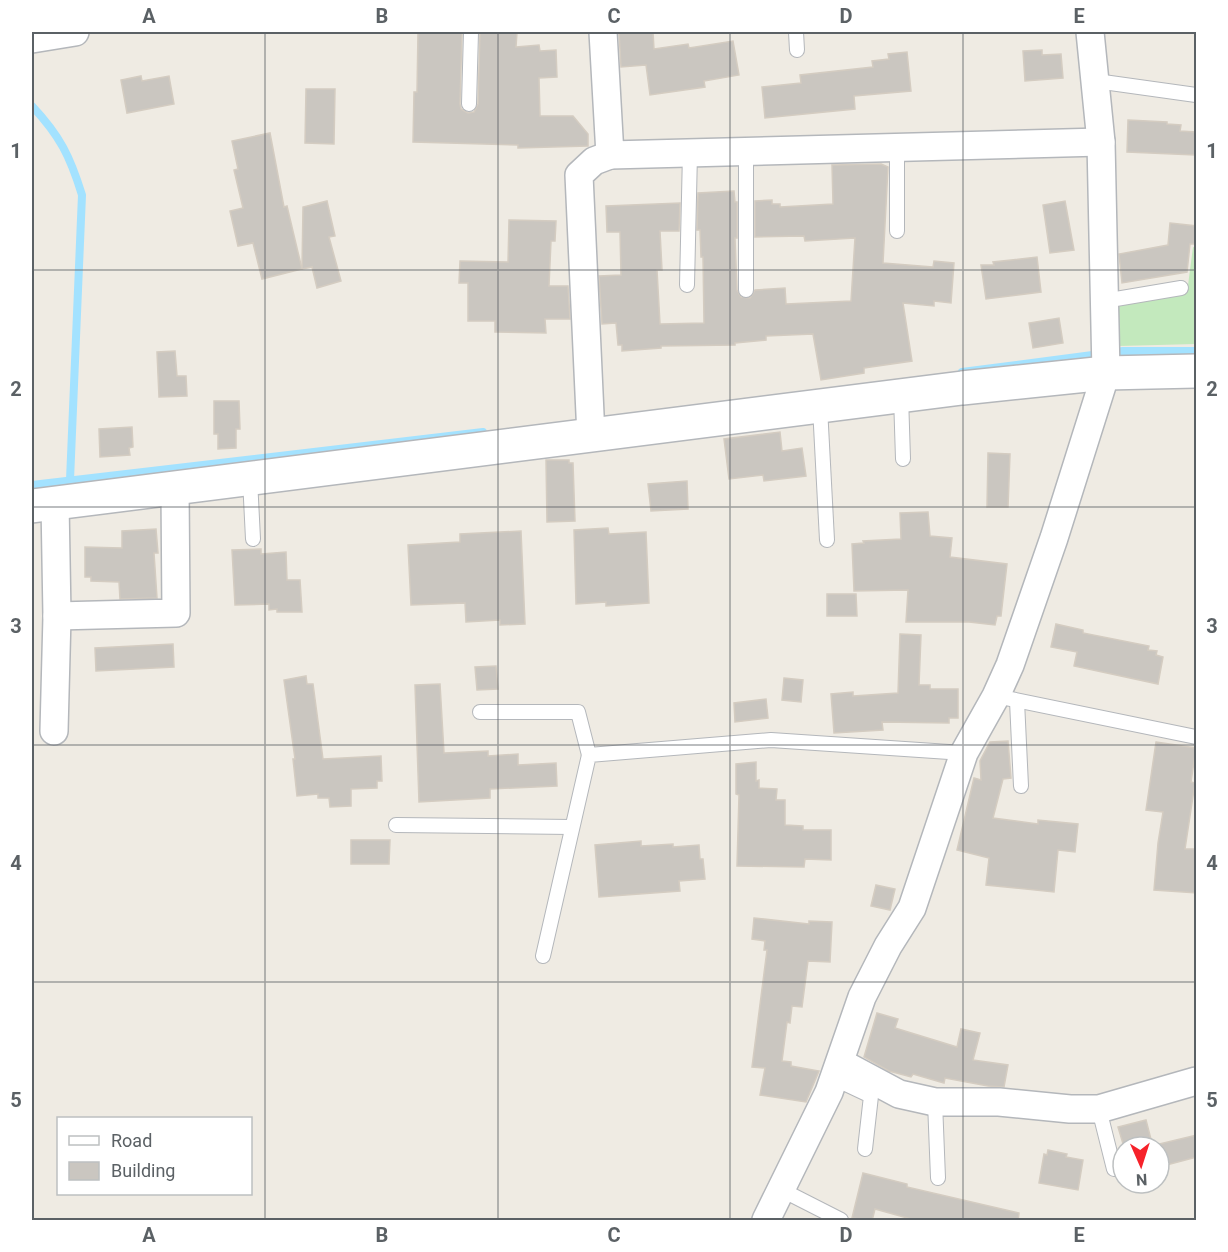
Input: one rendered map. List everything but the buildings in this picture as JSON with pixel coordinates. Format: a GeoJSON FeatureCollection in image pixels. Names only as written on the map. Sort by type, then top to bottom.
{"type":"FeatureCollection","features":[{"type":"Feature","properties":{"kind":"street"},"geometry":{"type":"LineString","coordinates":[[32,39],[75,32]]}},
{"type":"Feature","properties":{"kind":"street"},"geometry":{"type":"LineString","coordinates":[[603,32],[610,155]]}},
{"type":"Feature","properties":{"kind":"street"},"geometry":{"type":"LineString","coordinates":[[766,1221],[838,1071],[862,996],[888,946],[912,908],[964,753],[1006,698],[1010,665],[1054,538],[1106,373],[1101,142],[1090,32]]}},
{"type":"Feature","properties":{"kind":"street"},"geometry":{"type":"LineString","coordinates":[[591,436],[579,175],[594,161],[610,155],[1101,142]]}},
{"type":"Feature","properties":{"kind":"street"},"geometry":{"type":"LineString","coordinates":[[54,731],[57,616],[43,504],[901,396],[1106,373],[1197,371]]}},
{"type":"Feature","properties":{"kind":"street"},"geometry":{"type":"LineString","coordinates":[[57,616],[176,613],[175,489]]}},
{"type":"Feature","properties":{"kind":"street"},"geometry":{"type":"LineString","coordinates":[[838,1071],[899,1094],[935,1102],[999,1102],[1070,1109],[1099,1109],[1197,1081]]}},
{"type":"Feature","properties":{"kind":"lane"},"geometry":{"type":"LineString","coordinates":[[469,104],[471,32]]}},
{"type":"Feature","properties":{"kind":"lane"},"geometry":{"type":"LineString","coordinates":[[796,32],[797,50]]}},
{"type":"Feature","properties":{"kind":"lane"},"geometry":{"type":"LineString","coordinates":[[1095,81],[1197,95]]}},
{"type":"Feature","properties":{"kind":"lane"},"geometry":{"type":"LineString","coordinates":[[897,148],[897,231]]}},
{"type":"Feature","properties":{"kind":"lane"},"geometry":{"type":"LineString","coordinates":[[746,152],[746,290]]}},
{"type":"Feature","properties":{"kind":"lane"},"geometry":{"type":"LineString","coordinates":[[687,285],[690,153]]}},
{"type":"Feature","properties":{"kind":"lane"},"geometry":{"type":"LineString","coordinates":[[1104,301],[1181,288]]}},
{"type":"Feature","properties":{"kind":"lane"},"geometry":{"type":"LineString","coordinates":[[901,396],[903,459]]}},
{"type":"Feature","properties":{"kind":"lane"},"geometry":{"type":"LineString","coordinates":[[820,407],[827,540]]}},
{"type":"Feature","properties":{"kind":"lane"},"geometry":{"type":"LineString","coordinates":[[250,478],[253,539]]}},
{"type":"Feature","properties":{"kind":"lane"},"geometry":{"type":"LineString","coordinates":[[1022,786],[1006,698],[1197,737]]}},
{"type":"Feature","properties":{"kind":"lane"},"geometry":{"type":"LineString","coordinates":[[480,712],[578,712],[589,755],[543,956]]}},
{"type":"Feature","properties":{"kind":"lane"},"geometry":{"type":"LineString","coordinates":[[589,755],[771,740],[964,753]]}},
{"type":"Feature","properties":{"kind":"lane"},"geometry":{"type":"LineString","coordinates":[[396,825],[572,827]]}},
{"type":"Feature","properties":{"kind":"lane"},"geometry":{"type":"LineString","coordinates":[[838,1071],[871,1096],[864,1149]]}},
{"type":"Feature","properties":{"kind":"lane"},"geometry":{"type":"LineString","coordinates":[[935,1102],[938,1178]]}},
{"type":"Feature","properties":{"kind":"lane"},"geometry":{"type":"LineString","coordinates":[[1099,1109],[1111,1157]]}},
{"type":"Feature","properties":{"kind":"lane"},"geometry":{"type":"LineString","coordinates":[[782,1190],[841,1221]]}},
{"type":"Feature","properties":{"kind":"green space"},"geometry":{"type":"Polygon","coordinates":[[[1193,247],[1196,248],[1196,344],[1119,346],[1118,309],[1121,304],[1187,293],[1193,247]]]}},
{"type":"Feature","properties":{"kind":"waterway"},"geometry":{"type":"LineString","coordinates":[[32,106],[63,147],[82,195],[70,480]]}},
{"type":"Feature","properties":{"kind":"waterway"},"geometry":{"type":"LineString","coordinates":[[962,372],[1123,351],[1196,351]]}},
{"type":"Feature","properties":{"kind":"waterway"},"geometry":{"type":"LineString","coordinates":[[32,485],[483,432]]}}]}
